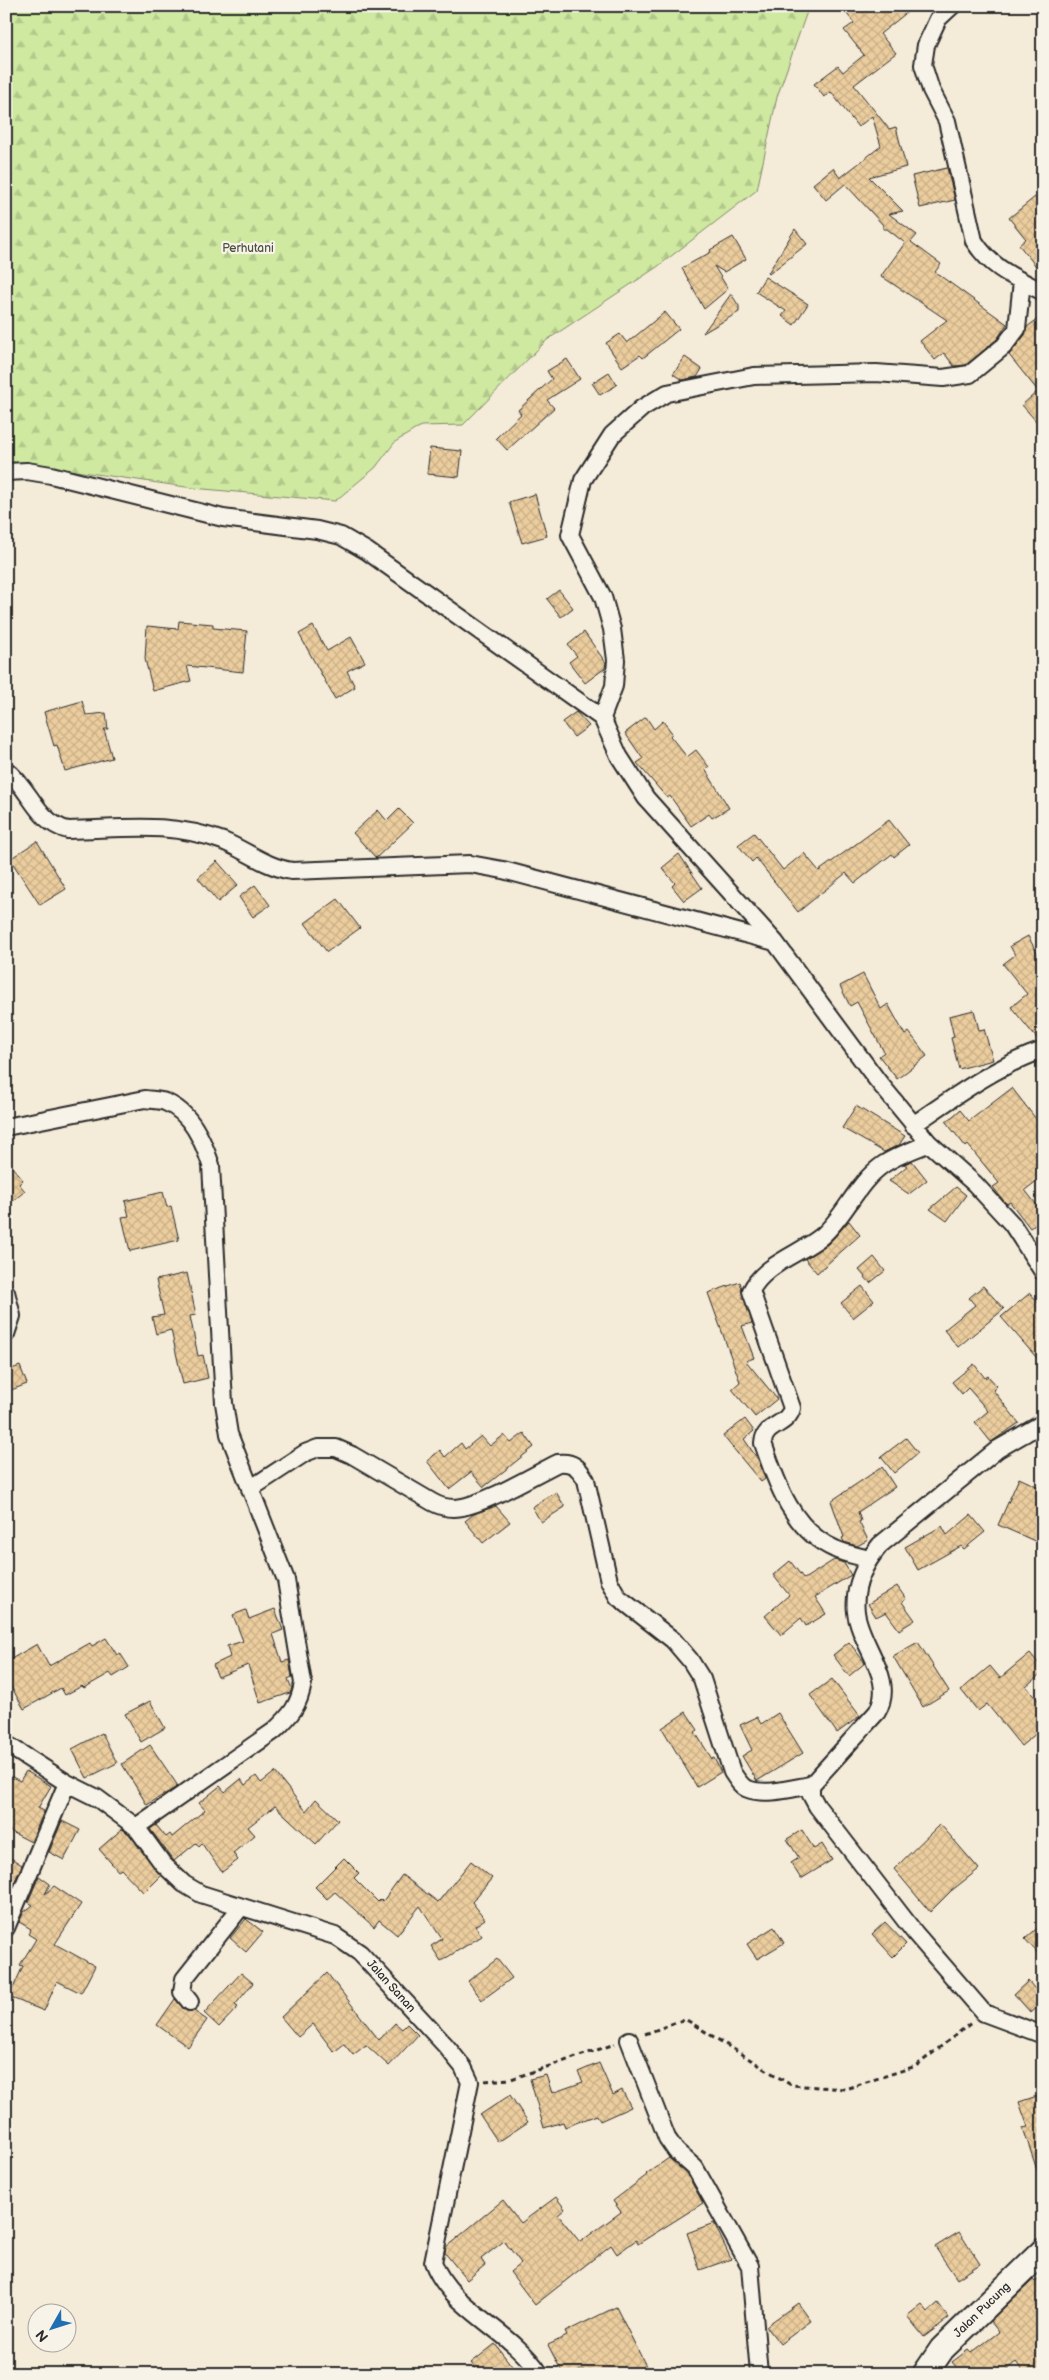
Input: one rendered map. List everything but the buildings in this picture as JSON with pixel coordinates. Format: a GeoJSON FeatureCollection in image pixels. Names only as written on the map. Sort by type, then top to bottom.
{"type":"FeatureCollection","features":[{"type":"Feature","properties":{"kind":"main road","name":"Jalan Pucung"},"geometry":{"type":"LineString","coordinates":[[925,2374],[942,2349],[1043,2251]]}},
{"type":"Feature","properties":{"kind":"street"},"geometry":{"type":"LineString","coordinates":[[952,6],[938,19],[926,45],[923,64],[931,90],[947,122],[974,241],[983,256],[997,268],[1043,292]]}},
{"type":"Feature","properties":{"kind":"street"},"geometry":{"type":"LineString","coordinates":[[602,718],[614,686],[616,660],[612,629],[603,597],[570,535],[583,480],[612,435],[642,408],[667,392],[754,376],[876,373],[943,378],[970,374],[1004,346],[1017,329],[1022,281]]}},
{"type":"Feature","properties":{"kind":"street"},"geometry":{"type":"LineString","coordinates":[[6,472],[27,471],[51,474],[223,518],[317,530],[341,536],[367,551],[602,718],[619,756],[646,798],[775,942],[877,1080],[913,1125],[929,1143],[975,1184],[1012,1224],[1043,1272]]}},
{"type":"Feature","properties":{"kind":"street"},"geometry":{"type":"LineString","coordinates":[[6,770],[18,779],[44,817],[54,826],[68,830],[160,826],[223,842],[268,865],[292,871],[470,864],[503,870],[775,942]]}},
{"type":"Feature","properties":{"kind":"street"},"geometry":{"type":"LineString","coordinates":[[913,1125],[968,1088],[1024,1056],[1043,1050]]}},
{"type":"Feature","properties":{"kind":"street"},"geometry":{"type":"LineString","coordinates":[[6,1126],[145,1099],[165,1102],[184,1116],[202,1140],[210,1165],[224,1403],[229,1434],[286,1580],[303,1683],[300,1700],[290,1715],[274,1731],[136,1827]]}},
{"type":"Feature","properties":{"kind":"street"},"geometry":{"type":"LineString","coordinates":[[869,1559],[835,1549],[814,1536],[793,1515],[778,1487],[763,1443],[763,1436],[767,1431],[787,1419],[792,1408],[751,1291],[756,1281],[766,1272],[806,1247],[830,1229],[870,1174],[885,1163],[929,1143]]}},
{"type":"Feature","properties":{"kind":"street"},"geometry":{"type":"LineString","coordinates":[[6,1292],[12,1316],[6,1334]]}},
{"type":"Feature","properties":{"kind":"street"},"geometry":{"type":"LineString","coordinates":[[250,1489],[305,1453],[318,1448],[336,1448],[352,1455],[432,1502],[442,1507],[456,1508],[472,1505],[558,1463],[568,1462],[573,1464],[579,1468],[586,1480],[610,1581],[618,1596],[673,1640],[690,1660],[702,1679],[732,1772],[738,1782],[747,1789],[763,1791],[811,1785],[877,1712],[883,1702],[882,1678],[859,1628],[856,1610],[856,1591],[869,1559],[880,1545],[998,1449],[1043,1423]]}},
{"type":"Feature","properties":{"kind":"street","name":"Jalan Sanan"},"geometry":{"type":"LineString","coordinates":[[6,1744],[67,1783],[97,1798],[136,1827],[163,1864],[184,1884],[201,1894],[335,1936],[360,1952],[446,2046],[463,2067],[470,2082]]}},
{"type":"Feature","properties":{"kind":"street"},"geometry":{"type":"LineString","coordinates":[[6,1928],[67,1783]]}},
{"type":"Feature","properties":{"kind":"street"},"geometry":{"type":"LineString","coordinates":[[811,1785],[811,1795],[817,1806],[915,1933],[984,2013],[1043,2035]]}},
{"type":"Feature","properties":{"kind":"street"},"geometry":{"type":"LineString","coordinates":[[190,2002],[182,1992],[184,1979],[242,1907]]}},
{"type":"Feature","properties":{"kind":"street"},"geometry":{"type":"LineString","coordinates":[[629,2040],[667,2138],[676,2151],[694,2168],[750,2266],[759,2374]]}},
{"type":"Feature","properties":{"kind":"street"},"geometry":{"type":"LineString","coordinates":[[470,2082],[433,2262],[438,2274],[449,2290],[523,2350],[540,2374]]}},
{"type":"Feature","properties":{"kind":"path"},"geometry":{"type":"LineString","coordinates":[[470,2082],[511,2079],[629,2040],[685,2019],[791,2085],[845,2088],[916,2066],[984,2013]]}},
{"type":"Feature","properties":{"kind":"green space","name":"Perhutani"},"geometry":{"type":"Polygon","coordinates":[[[6,6],[809,6],[777,97],[757,190],[657,267],[547,340],[463,425],[421,426],[395,442],[375,468],[335,501],[193,488],[6,461],[6,6]]]}}]}
